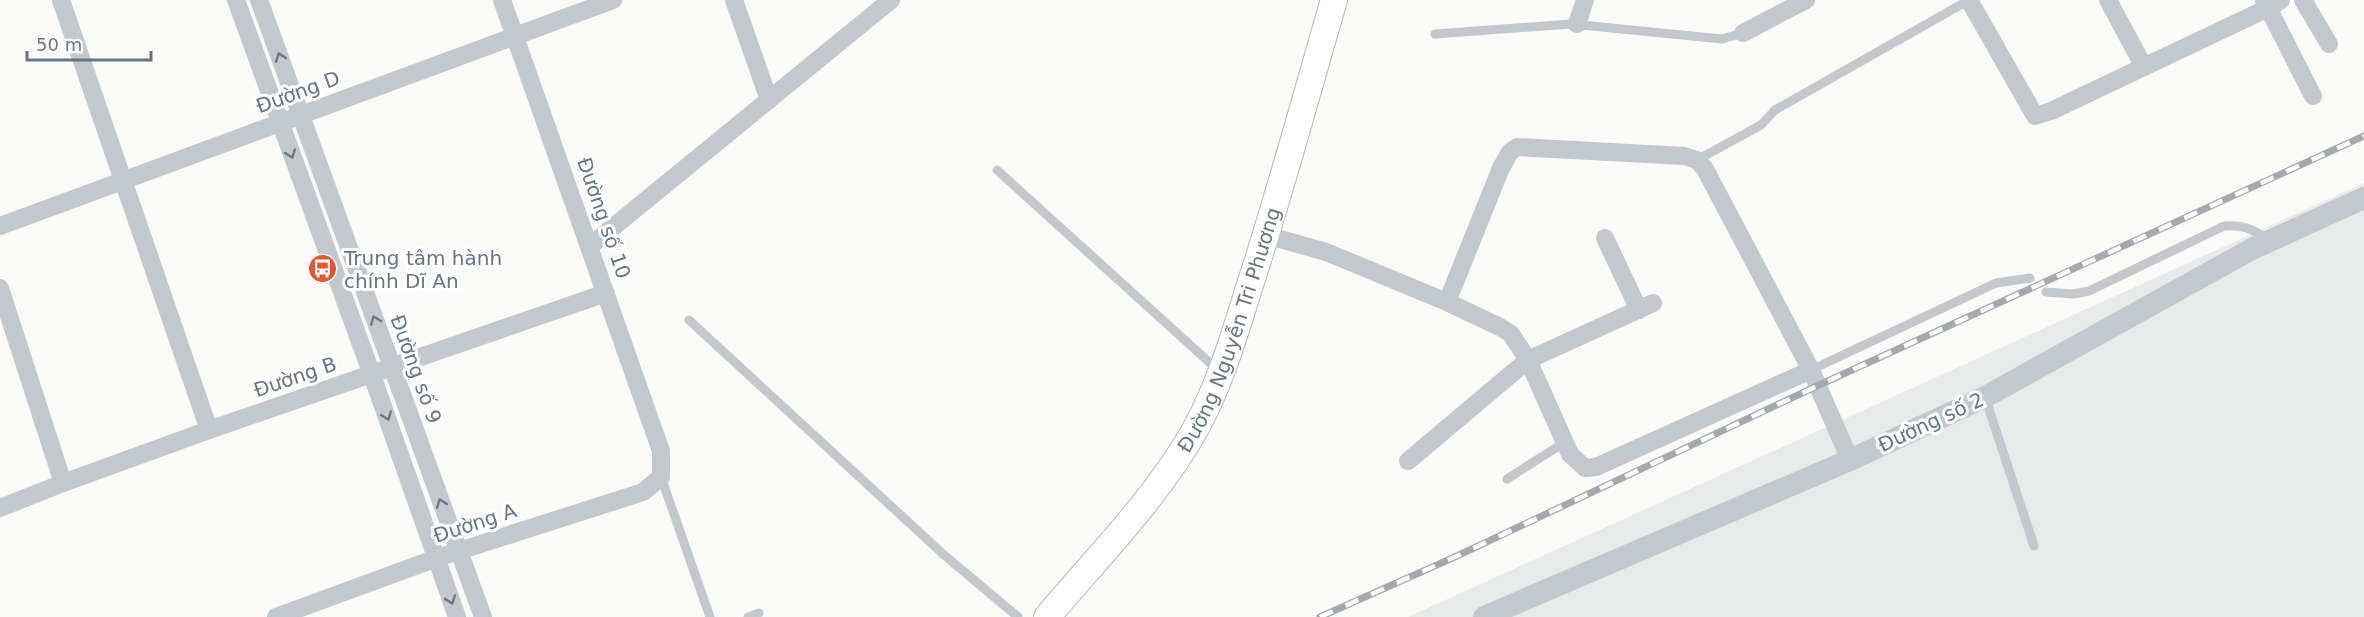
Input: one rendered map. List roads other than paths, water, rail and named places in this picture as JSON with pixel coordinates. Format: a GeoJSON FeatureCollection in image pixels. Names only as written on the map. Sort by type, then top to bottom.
{"type":"FeatureCollection","features":[{"type":"Feature","properties":{"kind":"main road","name":"Đường Nguyễn Tri Phương"},"geometry":{"type":"LineString","coordinates":[[1047,617],[1168,472],[1196,428],[1221,374],[1266,235],[1330,2]]}},
{"type":"Feature","properties":{"kind":"street"},"geometry":{"type":"LineString","coordinates":[[61,0],[209,430]]}},
{"type":"Feature","properties":{"kind":"street"},"geometry":{"type":"LineString","coordinates":[[236,0],[457,617]]}},
{"type":"Feature","properties":{"kind":"street","name":"Đường số 9"},"geometry":{"type":"LineString","coordinates":[[259,0],[483,617]]}},
{"type":"Feature","properties":{"kind":"street","name":"Đường số 10"},"geometry":{"type":"LineString","coordinates":[[502,0],[661,451],[661,477]]}},
{"type":"Feature","properties":{"kind":"street","name":"Đường D"},"geometry":{"type":"LineString","coordinates":[[0,226],[613,0]]}},
{"type":"Feature","properties":{"kind":"street"},"geometry":{"type":"LineString","coordinates":[[734,0],[769,100]]}},
{"type":"Feature","properties":{"kind":"street"},"geometry":{"type":"LineString","coordinates":[[590,246],[891,0]]}},
{"type":"Feature","properties":{"kind":"street"},"geometry":{"type":"LineString","coordinates":[[1577,24],[1585,0]]}},
{"type":"Feature","properties":{"kind":"street"},"geometry":{"type":"LineString","coordinates":[[1743,33],[1806,0]]}},
{"type":"Feature","properties":{"kind":"street"},"geometry":{"type":"LineString","coordinates":[[1969,0],[2035,116],[2051,111],[2144,67],[2271,3],[2313,96]]}},
{"type":"Feature","properties":{"kind":"street"},"geometry":{"type":"LineString","coordinates":[[2108,0],[2144,67]]}},
{"type":"Feature","properties":{"kind":"street"},"geometry":{"type":"LineString","coordinates":[[2303,0],[2329,44]]}},
{"type":"Feature","properties":{"kind":"street"},"geometry":{"type":"LineString","coordinates":[[1448,302],[1501,168],[1510,152],[1517,147],[1684,156],[1697,160],[1705,169],[1811,370],[1850,460]]}},
{"type":"Feature","properties":{"kind":"street","name":"Đường số 2"},"geometry":{"type":"LineString","coordinates":[[1484,617],[1850,460],[1985,397],[2268,242],[2364,198]]}},
{"type":"Feature","properties":{"kind":"street"},"geometry":{"type":"LineString","coordinates":[[1266,235],[1326,252],[1448,302],[1511,334],[1528,360],[1570,454],[1586,468],[1596,466],[1811,370]]}},
{"type":"Feature","properties":{"kind":"street"},"geometry":{"type":"LineString","coordinates":[[1408,461],[1528,360],[1646,307],[1605,238]]}},
{"type":"Feature","properties":{"kind":"street"},"geometry":{"type":"LineString","coordinates":[[0,288],[63,483]]}},
{"type":"Feature","properties":{"kind":"street","name":"Đường B"},"geometry":{"type":"LineString","coordinates":[[0,508],[209,430],[606,293]]}},
{"type":"Feature","properties":{"kind":"street","name":"Đường A"},"geometry":{"type":"LineString","coordinates":[[276,617],[437,558],[643,492],[661,477]]}},
{"type":"Feature","properties":{"kind":"lane"},"geometry":{"type":"LineString","coordinates":[[1697,160],[1761,125],[1775,110],[1969,0]]}},
{"type":"Feature","properties":{"kind":"lane"},"geometry":{"type":"LineString","coordinates":[[1435,34],[1577,24],[1722,39],[1743,33]]}},
{"type":"Feature","properties":{"kind":"lane"},"geometry":{"type":"LineString","coordinates":[[997,170],[1221,374]]}},
{"type":"Feature","properties":{"kind":"lane"},"geometry":{"type":"LineString","coordinates":[[2049,288],[2066,294],[2089,291],[2224,226],[2244,227],[2261,235],[2268,242]]}},
{"type":"Feature","properties":{"kind":"lane"},"geometry":{"type":"LineString","coordinates":[[1811,370],[1996,283],[2027,281]]}},
{"type":"Feature","properties":{"kind":"lane"},"geometry":{"type":"LineString","coordinates":[[689,320],[944,554],[1018,617]]}},
{"type":"Feature","properties":{"kind":"lane"},"geometry":{"type":"LineString","coordinates":[[1985,397],[2034,546]]}},
{"type":"Feature","properties":{"kind":"lane"},"geometry":{"type":"LineString","coordinates":[[1507,479],[1565,442]]}},
{"type":"Feature","properties":{"kind":"lane"},"geometry":{"type":"LineString","coordinates":[[661,477],[710,617]]}},
{"type":"Feature","properties":{"kind":"lane"},"geometry":{"type":"LineString","coordinates":[[748,617],[759,613]]}},
{"type":"Feature","properties":{"kind":"railway"},"geometry":{"type":"LineString","coordinates":[[1320,617],[1457,556],[1817,386],[2364,136]]}},
{"type":"Feature","properties":{"kind":"place","name":"Trung tâm hành chính Dĩ An"},"geometry":{"type":"Point","coordinates":[323,269]}}]}
